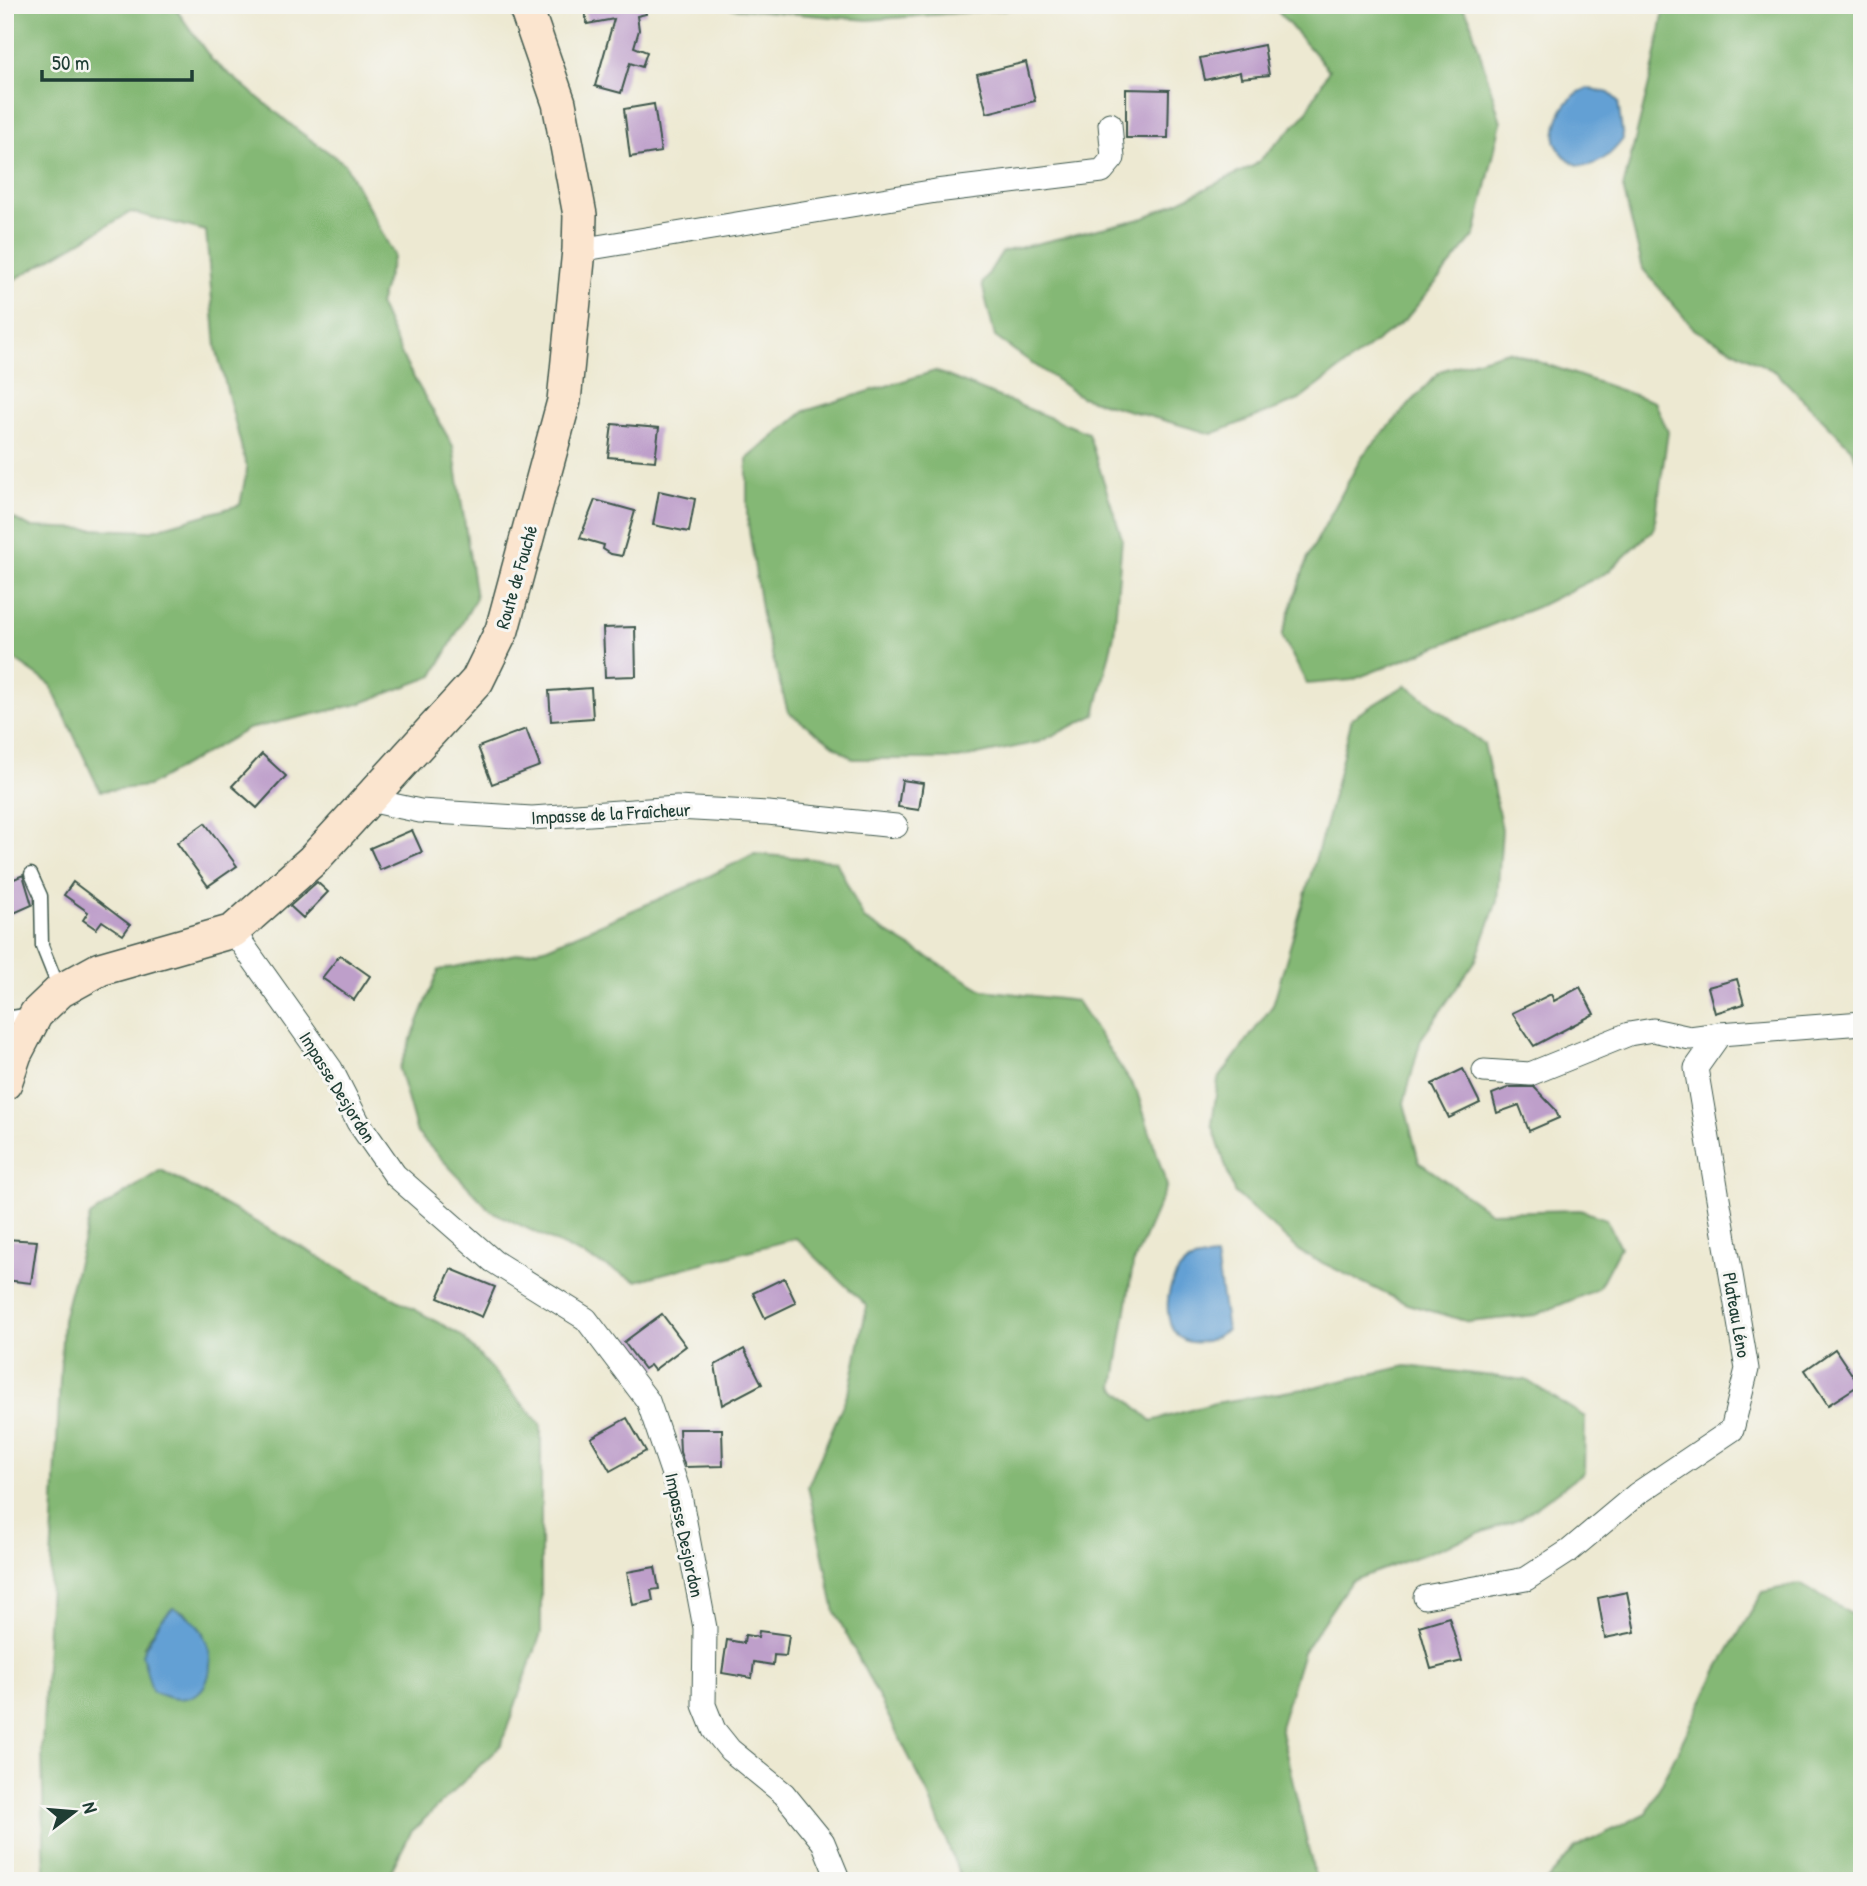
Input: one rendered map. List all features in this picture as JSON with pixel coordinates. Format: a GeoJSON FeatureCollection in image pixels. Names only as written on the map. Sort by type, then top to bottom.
{"type":"FeatureCollection","features":[{"type":"Feature","properties":{"kind":"main road","name":"Route de Fouché"},"geometry":{"type":"LineString","coordinates":[[5,1083],[15,1054],[21,1016],[100,969],[233,931],[313,860],[477,681],[502,630],[564,401],[579,250],[580,215],[559,103],[525,5]]}},
{"type":"Feature","properties":{"kind":"street"},"geometry":{"type":"LineString","coordinates":[[579,250],[936,191],[1102,172],[1113,158],[1110,124]]}},
{"type":"Feature","properties":{"kind":"street","name":"Impasse de la Fraîcheur"},"geometry":{"type":"LineString","coordinates":[[369,800],[420,811],[532,818],[677,808],[768,813],[896,826]]}},
{"type":"Feature","properties":{"kind":"street","name":"Impasse Desjordon"},"geometry":{"type":"LineString","coordinates":[[233,931],[331,1069],[358,1122],[395,1175],[493,1261],[586,1319],[648,1401],[680,1495],[705,1628],[704,1705],[714,1730],[730,1750],[784,1794],[823,1842],[839,1881]]}},
{"type":"Feature","properties":{"kind":"street"},"geometry":{"type":"LineString","coordinates":[[1484,1071],[1530,1074],[1629,1034],[1653,1030],[1690,1038],[1862,1023]]}},
{"type":"Feature","properties":{"kind":"street","name":"Plateau Léno"},"geometry":{"type":"LineString","coordinates":[[1425,1597],[1525,1579],[1569,1551],[1637,1494],[1732,1430],[1746,1369],[1696,1068],[1720,1034]]}},
{"type":"Feature","properties":{"kind":"lane"},"geometry":{"type":"LineString","coordinates":[[31,874],[41,896],[43,946],[60,991]]}},
{"type":"Feature","properties":{"kind":"green space"},"geometry":{"type":"Polygon","coordinates":[[[5,5],[173,5],[212,60],[300,132],[345,164],[394,255],[379,304],[406,364],[453,446],[476,598],[433,676],[359,704],[248,729],[148,786],[100,791],[50,684],[5,653],[5,514],[30,527],[149,531],[240,505],[247,469],[216,347],[206,231],[131,212],[5,285],[5,5]]]}},
{"type":"Feature","properties":{"kind":"green space"},"geometry":{"type":"Polygon","coordinates":[[[695,5],[1061,5],[868,20],[695,5]]]}},
{"type":"Feature","properties":{"kind":"green space"},"geometry":{"type":"Polygon","coordinates":[[[1272,5],[1461,5],[1469,17],[1501,122],[1475,235],[1406,319],[1299,400],[1212,434],[1081,397],[995,337],[982,284],[1002,252],[1144,218],[1255,165],[1305,115],[1329,70],[1272,5]]]}},
{"type":"Feature","properties":{"kind":"green space"},"geometry":{"type":"Polygon","coordinates":[[[1665,5],[1862,5],[1862,472],[1851,448],[1776,372],[1695,330],[1643,269],[1623,188],[1654,64],[1665,5]]]}},
{"type":"Feature","properties":{"kind":"green space"},"geometry":{"type":"Polygon","coordinates":[[[1508,351],[1655,402],[1668,432],[1654,529],[1608,572],[1537,607],[1352,680],[1307,684],[1282,636],[1308,557],[1362,456],[1440,371],[1508,351]]]}},
{"type":"Feature","properties":{"kind":"green space"},"geometry":{"type":"Polygon","coordinates":[[[935,371],[1088,433],[1122,538],[1114,635],[1095,715],[1039,742],[958,759],[853,759],[788,712],[763,622],[747,516],[747,459],[805,411],[935,371]]]}},
{"type":"Feature","properties":{"kind":"green space"},"geometry":{"type":"Polygon","coordinates":[[[1406,685],[1484,744],[1502,829],[1497,901],[1476,960],[1421,1039],[1404,1103],[1419,1162],[1490,1212],[1580,1210],[1606,1219],[1620,1247],[1598,1289],[1536,1315],[1469,1322],[1407,1304],[1302,1253],[1234,1192],[1212,1124],[1218,1080],[1273,1005],[1328,816],[1352,718],[1406,685]]]}},
{"type":"Feature","properties":{"kind":"green space"},"geometry":{"type":"Polygon","coordinates":[[[754,854],[836,861],[864,919],[983,990],[1077,1001],[1137,1092],[1167,1186],[1133,1264],[1114,1387],[1152,1421],[1215,1403],[1310,1388],[1406,1366],[1526,1380],[1585,1417],[1584,1472],[1521,1518],[1351,1581],[1303,1652],[1280,1727],[1316,1881],[962,1881],[927,1792],[835,1612],[808,1486],[850,1388],[867,1306],[796,1238],[636,1281],[491,1211],[417,1133],[399,1069],[439,970],[545,948],[687,887],[754,854]]]}},
{"type":"Feature","properties":{"kind":"green space"},"geometry":{"type":"Polygon","coordinates":[[[161,1170],[461,1335],[541,1425],[541,1633],[501,1745],[411,1832],[386,1881],[45,1881],[42,1747],[63,1319],[90,1216],[161,1170]],[[173,1608],[160,1621],[144,1646],[204,1633],[185,1612],[173,1608]]]}},
{"type":"Feature","properties":{"kind":"green space"},"geometry":{"type":"Polygon","coordinates":[[[1800,1584],[1858,1618],[1862,1624],[1862,1881],[1546,1881],[1575,1848],[1647,1813],[1719,1667],[1763,1592],[1800,1584]]]}},
{"type":"Feature","properties":{"kind":"water"},"geometry":{"type":"Polygon","coordinates":[[[1588,88],[1609,93],[1618,101],[1623,139],[1598,162],[1580,165],[1571,162],[1563,154],[1555,142],[1555,133],[1559,116],[1567,102],[1588,88]]]}},
{"type":"Feature","properties":{"kind":"water"},"geometry":{"type":"Polygon","coordinates":[[[1216,1257],[1227,1330],[1202,1342],[1187,1341],[1177,1335],[1170,1324],[1168,1311],[1172,1282],[1179,1270],[1189,1262],[1216,1257]]]}},
{"type":"Feature","properties":{"kind":"water"},"geometry":{"type":"Polygon","coordinates":[[[173,1608],[191,1618],[203,1634],[209,1652],[210,1670],[204,1686],[193,1696],[176,1699],[152,1691],[142,1654],[160,1621],[173,1608]]]}},
{"type":"Feature","properties":{"kind":"building"},"geometry":{"type":"Polygon","coordinates":[[[584,5],[645,5],[646,14],[637,16],[639,30],[634,47],[647,52],[642,67],[630,63],[621,93],[595,86],[614,19],[587,24],[584,5]]]}},
{"type":"Feature","properties":{"kind":"building"},"geometry":{"type":"Polygon","coordinates":[[[1264,45],[1269,75],[1241,78],[1240,72],[1205,80],[1200,58],[1264,45]]]}},
{"type":"Feature","properties":{"kind":"building"},"geometry":{"type":"Polygon","coordinates":[[[1026,62],[1035,101],[987,113],[977,74],[1026,62]]]}},
{"type":"Feature","properties":{"kind":"building"},"geometry":{"type":"Polygon","coordinates":[[[1126,89],[1169,90],[1168,138],[1126,138],[1126,89]]]}},
{"type":"Feature","properties":{"kind":"building"},"geometry":{"type":"Polygon","coordinates":[[[654,104],[661,152],[630,157],[624,109],[654,104]]]}},
{"type":"Feature","properties":{"kind":"building"},"geometry":{"type":"Polygon","coordinates":[[[612,424],[659,428],[655,461],[608,457],[612,424]]]}},
{"type":"Feature","properties":{"kind":"building"},"geometry":{"type":"Polygon","coordinates":[[[659,491],[695,499],[689,532],[653,525],[659,491]]]}},
{"type":"Feature","properties":{"kind":"building"},"geometry":{"type":"Polygon","coordinates":[[[595,500],[635,511],[622,556],[611,554],[603,549],[604,545],[580,538],[595,500]]]}},
{"type":"Feature","properties":{"kind":"building"},"geometry":{"type":"Polygon","coordinates":[[[635,627],[636,676],[605,677],[603,628],[635,627]]]}},
{"type":"Feature","properties":{"kind":"building"},"geometry":{"type":"Polygon","coordinates":[[[591,688],[593,718],[551,721],[549,691],[591,688]]]}},
{"type":"Feature","properties":{"kind":"building"},"geometry":{"type":"Polygon","coordinates":[[[526,729],[540,766],[492,784],[478,747],[526,729]]]}},
{"type":"Feature","properties":{"kind":"building"},"geometry":{"type":"Polygon","coordinates":[[[262,754],[286,776],[257,808],[232,786],[262,754]]]}},
{"type":"Feature","properties":{"kind":"building"},"geometry":{"type":"Polygon","coordinates":[[[902,780],[923,783],[919,810],[898,807],[902,780]]]}},
{"type":"Feature","properties":{"kind":"building"},"geometry":{"type":"Polygon","coordinates":[[[205,823],[237,866],[208,886],[177,843],[205,823]]]}},
{"type":"Feature","properties":{"kind":"building"},"geometry":{"type":"Polygon","coordinates":[[[412,830],[422,852],[380,870],[370,848],[412,830]]]}},
{"type":"Feature","properties":{"kind":"building"},"geometry":{"type":"Polygon","coordinates":[[[23,875],[32,905],[5,917],[5,883],[23,875]]]}},
{"type":"Feature","properties":{"kind":"building"},"geometry":{"type":"Polygon","coordinates":[[[73,882],[130,925],[123,935],[102,921],[96,929],[83,920],[88,912],[64,895],[73,882]]]}},
{"type":"Feature","properties":{"kind":"building"},"geometry":{"type":"Polygon","coordinates":[[[317,882],[328,892],[303,918],[290,906],[317,882]]]}},
{"type":"Feature","properties":{"kind":"building"},"geometry":{"type":"Polygon","coordinates":[[[340,955],[370,976],[354,1000],[322,978],[340,955]]]}},
{"type":"Feature","properties":{"kind":"building"},"geometry":{"type":"Polygon","coordinates":[[[1737,979],[1744,1004],[1715,1013],[1708,987],[1737,979]]]}},
{"type":"Feature","properties":{"kind":"building"},"geometry":{"type":"Polygon","coordinates":[[[1580,987],[1594,1014],[1534,1046],[1512,1013],[1551,994],[1554,1001],[1580,987]]]}},
{"type":"Feature","properties":{"kind":"building"},"geometry":{"type":"Polygon","coordinates":[[[1463,1069],[1480,1103],[1449,1118],[1432,1084],[1463,1069]]]}},
{"type":"Feature","properties":{"kind":"building"},"geometry":{"type":"Polygon","coordinates":[[[1510,1087],[1534,1087],[1555,1109],[1559,1118],[1529,1131],[1519,1105],[1497,1113],[1492,1094],[1510,1087]]]}},
{"type":"Feature","properties":{"kind":"building"},"geometry":{"type":"Polygon","coordinates":[[[5,1239],[37,1241],[31,1283],[5,1280],[5,1239]]]}},
{"type":"Feature","properties":{"kind":"building"},"geometry":{"type":"Polygon","coordinates":[[[451,1269],[495,1287],[482,1317],[438,1298],[451,1269]]]}},
{"type":"Feature","properties":{"kind":"building"},"geometry":{"type":"Polygon","coordinates":[[[784,1278],[796,1303],[765,1318],[753,1293],[784,1278]]]}},
{"type":"Feature","properties":{"kind":"building"},"geometry":{"type":"Polygon","coordinates":[[[662,1314],[686,1346],[654,1370],[650,1365],[644,1369],[624,1342],[662,1314]]]}},
{"type":"Feature","properties":{"kind":"building"},"geometry":{"type":"Polygon","coordinates":[[[744,1349],[762,1384],[722,1405],[715,1365],[744,1349]]]}},
{"type":"Feature","properties":{"kind":"building"},"geometry":{"type":"Polygon","coordinates":[[[1835,1349],[1859,1385],[1828,1405],[1805,1370],[1835,1349]]]}},
{"type":"Feature","properties":{"kind":"building"},"geometry":{"type":"Polygon","coordinates":[[[627,1418],[646,1451],[610,1471],[591,1438],[627,1418]]]}},
{"type":"Feature","properties":{"kind":"building"},"geometry":{"type":"Polygon","coordinates":[[[679,1429],[722,1429],[723,1466],[685,1467],[680,1452],[679,1429]]]}},
{"type":"Feature","properties":{"kind":"building"},"geometry":{"type":"Polygon","coordinates":[[[655,1567],[659,1589],[651,1590],[653,1601],[633,1605],[627,1572],[655,1567]]]}},
{"type":"Feature","properties":{"kind":"building"},"geometry":{"type":"Polygon","coordinates":[[[1627,1592],[1635,1632],[1605,1638],[1598,1598],[1627,1592]]]}},
{"type":"Feature","properties":{"kind":"building"},"geometry":{"type":"Polygon","coordinates":[[[1449,1617],[1462,1661],[1431,1669],[1419,1626],[1449,1617]]]}},
{"type":"Feature","properties":{"kind":"building"},"geometry":{"type":"Polygon","coordinates":[[[759,1631],[789,1635],[786,1656],[774,1655],[773,1665],[754,1662],[752,1678],[722,1673],[727,1640],[744,1643],[745,1635],[758,1637],[759,1631]]]}}]}
